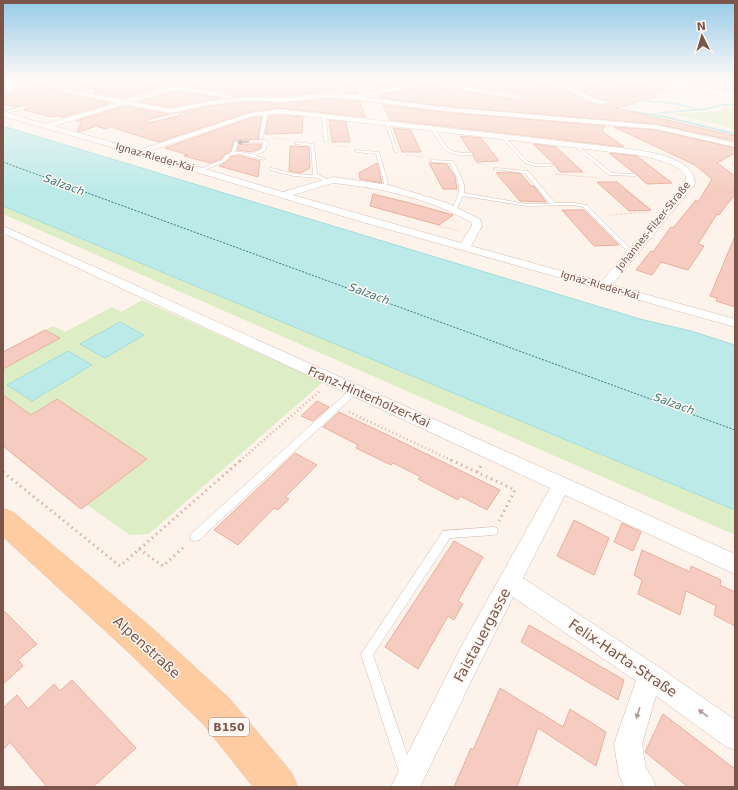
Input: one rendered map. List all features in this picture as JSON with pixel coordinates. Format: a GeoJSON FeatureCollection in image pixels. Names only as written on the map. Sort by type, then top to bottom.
{"type":"FeatureCollection","features":[{"type":"Feature","properties":{"kind":"main road","name":"Alpenstraße"},"geometry":{"type":"LineString","coordinates":[[3,520],[139,639],[216,711],[278,787]]}},
{"type":"Feature","properties":{"kind":"street","name":"Ignaz-Rieder-Kai"},"geometry":{"type":"LineString","coordinates":[[22,118],[284,195],[735,323]]}},
{"type":"Feature","properties":{"kind":"street"},"geometry":{"type":"LineString","coordinates":[[46,126],[73,118]]}},
{"type":"Feature","properties":{"kind":"street","name":"Johannes-Filzer-Straße"},"geometry":{"type":"LineString","coordinates":[[140,152],[241,118]]}},
{"type":"Feature","properties":{"kind":"street","name":"Johannes-Filzer-Straße"},"geometry":{"type":"LineString","coordinates":[[341,118],[574,144],[655,156],[680,166],[690,175],[690,184],[604,286]]}},
{"type":"Feature","properties":{"kind":"street"},"geometry":{"type":"LineString","coordinates":[[545,118],[656,127],[735,145]]}},
{"type":"Feature","properties":{"kind":"street"},"geometry":{"type":"LineString","coordinates":[[284,195],[327,181],[336,181],[382,188],[416,196],[454,209],[472,218],[478,224],[465,246]]}},
{"type":"Feature","properties":{"kind":"street","name":"Franz-Hinterholzer-Kai"},"geometry":{"type":"LineString","coordinates":[[3,229],[735,564]]}},
{"type":"Feature","properties":{"kind":"street","name":"Faistauergasse"},"geometry":{"type":"LineString","coordinates":[[407,784],[470,656],[561,485]]}},
{"type":"Feature","properties":{"kind":"street","name":"Felix-Harta-Straße"},"geometry":{"type":"LineString","coordinates":[[510,582],[650,676],[735,736]]}},
{"type":"Feature","properties":{"kind":"street"},"geometry":{"type":"LineString","coordinates":[[642,787],[633,775],[628,744],[650,676]]}},
{"type":"Feature","properties":{"kind":"lane"},"geometry":{"type":"LineString","coordinates":[[149,121],[158,118]]}},
{"type":"Feature","properties":{"kind":"lane"},"geometry":{"type":"LineString","coordinates":[[261,137],[265,118]]}},
{"type":"Feature","properties":{"kind":"lane"},"geometry":{"type":"LineString","coordinates":[[324,118],[326,141]]}},
{"type":"Feature","properties":{"kind":"lane"},"geometry":{"type":"LineString","coordinates":[[386,123],[397,152]]}},
{"type":"Feature","properties":{"kind":"lane"},"geometry":{"type":"LineString","coordinates":[[433,128],[447,151],[454,154],[471,154]]}},
{"type":"Feature","properties":{"kind":"lane"},"geometry":{"type":"LineString","coordinates":[[502,136],[526,162],[534,165],[551,165]]}},
{"type":"Feature","properties":{"kind":"lane"},"geometry":{"type":"LineString","coordinates":[[233,154],[236,142],[265,141],[264,150],[251,156]]}},
{"type":"Feature","properties":{"kind":"lane"},"geometry":{"type":"LineString","coordinates":[[296,143],[313,146],[315,174],[317,177]]}},
{"type":"Feature","properties":{"kind":"lane"},"geometry":{"type":"LineString","coordinates":[[574,144],[611,174],[635,175]]}},
{"type":"Feature","properties":{"kind":"lane"},"geometry":{"type":"LineString","coordinates":[[356,151],[378,153],[386,184],[382,188]]}},
{"type":"Feature","properties":{"kind":"lane"},"geometry":{"type":"LineString","coordinates":[[200,170],[223,161],[226,156],[233,154],[241,153],[263,159]]}},
{"type":"Feature","properties":{"kind":"lane"},"geometry":{"type":"LineString","coordinates":[[432,161],[452,162],[463,187],[462,194],[454,209]]}},
{"type":"Feature","properties":{"kind":"lane"},"geometry":{"type":"LineString","coordinates":[[272,169],[294,175],[317,177],[327,181]]}},
{"type":"Feature","properties":{"kind":"lane"},"geometry":{"type":"LineString","coordinates":[[495,169],[526,172],[554,205]]}},
{"type":"Feature","properties":{"kind":"lane"},"geometry":{"type":"LineString","coordinates":[[462,194],[527,205],[574,204],[585,206],[632,253]]}},
{"type":"Feature","properties":{"kind":"lane"},"geometry":{"type":"LineString","coordinates":[[195,537],[355,390]]}},
{"type":"Feature","properties":{"kind":"lane"},"geometry":{"type":"LineString","coordinates":[[407,784],[367,654],[447,534],[493,532]]}},
{"type":"Feature","properties":{"kind":"path"},"geometry":{"type":"LineString","coordinates":[[597,217],[626,213],[656,212]]}},
{"type":"Feature","properties":{"kind":"path"},"geometry":{"type":"LineString","coordinates":[[441,225],[464,232]]}},
{"type":"Feature","properties":{"kind":"path"},"geometry":{"type":"LineString","coordinates":[[3,472],[120,566],[332,380]]}},
{"type":"Feature","properties":{"kind":"path"},"geometry":{"type":"LineString","coordinates":[[338,406],[515,490],[493,532]]}},
{"type":"Feature","properties":{"kind":"path"},"geometry":{"type":"LineString","coordinates":[[140,550],[163,566],[195,537]]}},
{"type":"Feature","properties":{"kind":"green space"},"geometry":{"type":"Polygon","coordinates":[[[690,118],[735,118],[735,130],[715,123],[690,118]]]}},
{"type":"Feature","properties":{"kind":"green space"},"geometry":{"type":"Polygon","coordinates":[[[3,206],[735,510],[735,535],[3,214],[3,206]]]}},
{"type":"Feature","properties":{"kind":"green space"},"geometry":{"type":"Polygon","coordinates":[[[142,300],[323,382],[149,534],[130,535],[87,505],[81,509],[3,446],[3,352],[53,326],[65,332],[112,307],[121,312],[142,300]]]}},
{"type":"Feature","properties":{"kind":"water","name":"Salzach"},"geometry":{"type":"Polygon","coordinates":[[[3,126],[640,319],[691,331],[735,345],[735,510],[3,206],[3,126]]]}},
{"type":"Feature","properties":{"kind":"water"},"geometry":{"type":"Polygon","coordinates":[[[120,322],[144,335],[105,358],[80,344],[120,322]]]}},
{"type":"Feature","properties":{"kind":"water"},"geometry":{"type":"Polygon","coordinates":[[[68,351],[92,365],[32,401],[7,385],[68,351]]]}},
{"type":"Feature","properties":{"kind":"building"},"geometry":{"type":"Polygon","coordinates":[[[86,118],[154,118],[146,120],[149,123],[171,118],[232,118],[158,142],[111,127],[105,129],[96,126],[79,132],[77,131],[81,122],[76,121],[86,118]]]}},
{"type":"Feature","properties":{"kind":"building"},"geometry":{"type":"Polygon","coordinates":[[[251,118],[262,118],[258,137],[259,139],[234,140],[230,152],[225,154],[221,159],[210,163],[184,156],[188,155],[165,148],[251,118]]]}},
{"type":"Feature","properties":{"kind":"building"},"geometry":{"type":"Polygon","coordinates":[[[269,118],[303,118],[302,133],[265,134],[269,118]]]}},
{"type":"Feature","properties":{"kind":"building"},"geometry":{"type":"Polygon","coordinates":[[[389,118],[511,118],[605,126],[602,131],[624,147],[390,120],[389,118]]]}},
{"type":"Feature","properties":{"kind":"building"},"geometry":{"type":"Polygon","coordinates":[[[583,118],[658,118],[735,136],[735,141],[656,124],[583,118]]]}},
{"type":"Feature","properties":{"kind":"building"},"geometry":{"type":"Polygon","coordinates":[[[329,120],[346,122],[350,142],[332,142],[329,120]]]}},
{"type":"Feature","properties":{"kind":"building"},"geometry":{"type":"Polygon","coordinates":[[[614,127],[656,130],[735,148],[735,153],[717,163],[735,176],[735,194],[719,215],[717,214],[698,244],[704,246],[688,270],[661,262],[652,275],[636,270],[651,251],[653,252],[671,227],[673,228],[696,200],[698,202],[712,179],[695,165],[614,127]]]}},
{"type":"Feature","properties":{"kind":"building"},"geometry":{"type":"Polygon","coordinates":[[[393,128],[411,130],[421,152],[402,152],[393,128]]]}},
{"type":"Feature","properties":{"kind":"building"},"geometry":{"type":"Polygon","coordinates":[[[460,136],[481,138],[499,161],[477,162],[473,156],[474,153],[470,151],[460,136]]]}},
{"type":"Feature","properties":{"kind":"building"},"geometry":{"type":"Polygon","coordinates":[[[239,144],[261,144],[261,148],[251,152],[237,150],[239,144]]]}},
{"type":"Feature","properties":{"kind":"building"},"geometry":{"type":"Polygon","coordinates":[[[533,144],[556,147],[583,172],[560,172],[554,164],[533,144]]]}},
{"type":"Feature","properties":{"kind":"building"},"geometry":{"type":"Polygon","coordinates":[[[290,146],[309,147],[310,168],[301,173],[289,171],[290,146]]]}},
{"type":"Feature","properties":{"kind":"building"},"geometry":{"type":"Polygon","coordinates":[[[609,153],[637,156],[672,183],[647,184],[638,176],[638,174],[633,172],[609,153]]]}},
{"type":"Feature","properties":{"kind":"building"},"geometry":{"type":"Polygon","coordinates":[[[232,156],[241,156],[260,161],[258,177],[219,166],[225,163],[232,156]]]}},
{"type":"Feature","properties":{"kind":"building"},"geometry":{"type":"Polygon","coordinates":[[[377,163],[382,183],[360,179],[359,173],[377,163]]]}},
{"type":"Feature","properties":{"kind":"building"},"geometry":{"type":"Polygon","coordinates":[[[429,163],[447,164],[455,177],[457,189],[443,189],[429,163]]]}},
{"type":"Feature","properties":{"kind":"building"},"geometry":{"type":"Polygon","coordinates":[[[507,172],[521,174],[531,186],[534,186],[546,202],[520,201],[496,173],[507,172]]]}},
{"type":"Feature","properties":{"kind":"building"},"geometry":{"type":"Polygon","coordinates":[[[597,182],[617,182],[651,210],[629,211],[597,182]]]}},
{"type":"Feature","properties":{"kind":"building"},"geometry":{"type":"Polygon","coordinates":[[[373,194],[453,215],[439,225],[370,206],[373,194]]]}},
{"type":"Feature","properties":{"kind":"building"},"geometry":{"type":"Polygon","coordinates":[[[562,210],[584,210],[619,245],[594,246],[562,210]]]}},
{"type":"Feature","properties":{"kind":"building"},"geometry":{"type":"Polygon","coordinates":[[[735,236],[735,307],[716,301],[717,298],[710,296],[735,236]]]}},
{"type":"Feature","properties":{"kind":"building"},"geometry":{"type":"Polygon","coordinates":[[[45,330],[60,338],[3,369],[3,352],[45,330]]]}},
{"type":"Feature","properties":{"kind":"building"},"geometry":{"type":"Polygon","coordinates":[[[3,395],[31,415],[57,399],[147,459],[81,509],[3,446],[3,395]]]}},
{"type":"Feature","properties":{"kind":"building"},"geometry":{"type":"Polygon","coordinates":[[[317,401],[329,407],[313,421],[301,416],[317,401]]]}},
{"type":"Feature","properties":{"kind":"building"},"geometry":{"type":"Polygon","coordinates":[[[339,412],[500,490],[487,510],[460,496],[458,500],[418,479],[421,477],[393,463],[391,465],[356,448],[358,445],[323,427],[339,412]]]}},
{"type":"Feature","properties":{"kind":"building"},"geometry":{"type":"Polygon","coordinates":[[[295,453],[317,465],[285,497],[289,499],[278,510],[274,508],[238,545],[214,530],[295,453]]]}},
{"type":"Feature","properties":{"kind":"building"},"geometry":{"type":"Polygon","coordinates":[[[574,520],[609,538],[594,575],[557,556],[574,520]]]}},
{"type":"Feature","properties":{"kind":"building"},"geometry":{"type":"Polygon","coordinates":[[[622,523],[641,532],[633,551],[614,542],[622,523]]]}},
{"type":"Feature","properties":{"kind":"building"},"geometry":{"type":"Polygon","coordinates":[[[454,541],[483,557],[458,601],[463,604],[454,620],[448,616],[418,669],[385,647],[454,541]]]}},
{"type":"Feature","properties":{"kind":"building"},"geometry":{"type":"Polygon","coordinates":[[[642,550],[690,572],[691,566],[721,580],[720,585],[735,592],[735,626],[714,615],[716,606],[686,591],[680,615],[638,594],[642,580],[634,575],[642,550]]]}},
{"type":"Feature","properties":{"kind":"building"},"geometry":{"type":"Polygon","coordinates":[[[3,610],[37,644],[18,660],[23,666],[3,684],[3,610]]]}},
{"type":"Feature","properties":{"kind":"building"},"geometry":{"type":"Polygon","coordinates":[[[529,625],[624,680],[618,700],[521,642],[529,625]]]}},
{"type":"Feature","properties":{"kind":"building"},"geometry":{"type":"Polygon","coordinates":[[[72,680],[136,748],[93,787],[47,787],[10,742],[3,750],[3,708],[17,695],[28,709],[54,684],[60,691],[72,680]]]}},
{"type":"Feature","properties":{"kind":"building"},"geometry":{"type":"Polygon","coordinates":[[[500,688],[563,727],[570,709],[606,732],[596,766],[538,728],[517,787],[454,787],[471,748],[473,750],[500,688]]]}},
{"type":"Feature","properties":{"kind":"building"},"geometry":{"type":"Polygon","coordinates":[[[663,714],[735,769],[735,787],[688,787],[645,752],[663,714]]]}},
{"type":"Feature","properties":{"kind":"waterway"},"geometry":{"type":"LineString","coordinates":[[670,118],[735,134]]}},
{"type":"Feature","properties":{"kind":"ferry route"},"geometry":{"type":"LineString","coordinates":[[3,162],[735,430]]}}]}
